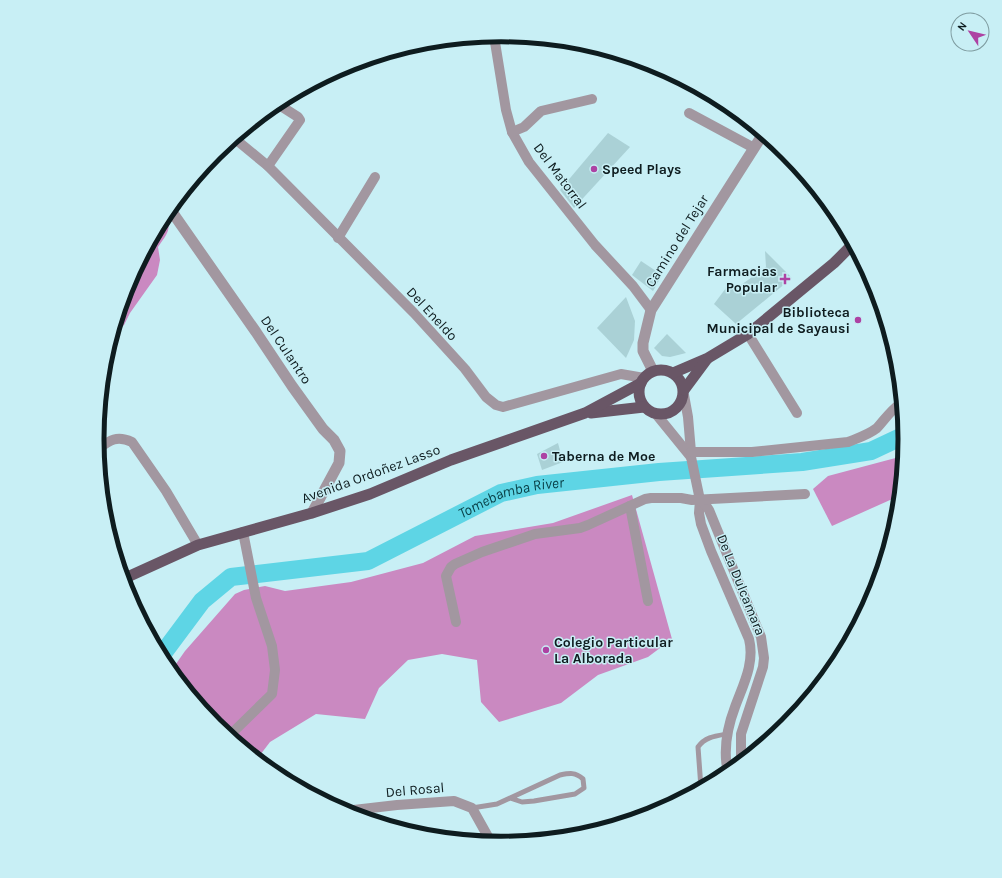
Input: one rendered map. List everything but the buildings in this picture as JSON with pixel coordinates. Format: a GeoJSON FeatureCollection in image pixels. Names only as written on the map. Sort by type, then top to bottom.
{"type":"FeatureCollection","features":[{"type":"Feature","properties":{"kind":"main road"},"geometry":{"type":"LineString","coordinates":[[673,373],[708,358],[748,334],[834,263],[849,248]]}},
{"type":"Feature","properties":{"kind":"main road"},"geometry":{"type":"LineString","coordinates":[[684,393],[682,383],[673,373],[666,370],[659,370],[646,378],[639,395],[644,407],[650,411],[656,414],[669,413],[681,403],[684,393],[708,358]]}},
{"type":"Feature","properties":{"kind":"main road","name":"Avenida Ordoñez Lasso"},"geometry":{"type":"LineString","coordinates":[[129,576],[198,545],[312,513],[370,494],[451,460],[585,414],[646,378]]}},
{"type":"Feature","properties":{"kind":"main road","name":"Avenida Ordoñez Lasso"},"geometry":{"type":"LineString","coordinates":[[585,414],[644,407]]}},
{"type":"Feature","properties":{"kind":"street","name":"Del Matorral"},"geometry":{"type":"LineString","coordinates":[[493,42],[506,110],[512,132],[529,162],[595,245],[633,286],[651,310]]}},
{"type":"Feature","properties":{"kind":"street"},"geometry":{"type":"LineString","coordinates":[[512,132],[524,127],[540,111],[592,99]]}},
{"type":"Feature","properties":{"kind":"street"},"geometry":{"type":"LineString","coordinates":[[268,166],[300,120],[298,117],[283,107]]}},
{"type":"Feature","properties":{"kind":"street"},"geometry":{"type":"LineString","coordinates":[[689,113],[754,148]]}},
{"type":"Feature","properties":{"kind":"street","name":"Camino del Tejar"},"geometry":{"type":"LineString","coordinates":[[646,378],[643,343],[651,310],[760,139]]}},
{"type":"Feature","properties":{"kind":"street","name":"Del Eneldo"},"geometry":{"type":"LineString","coordinates":[[238,142],[268,166],[414,313],[464,369],[486,398],[496,405],[503,407],[621,374],[646,378]]}},
{"type":"Feature","properties":{"kind":"street"},"geometry":{"type":"LineString","coordinates":[[338,238],[375,177]]}},
{"type":"Feature","properties":{"kind":"street","name":"Del Culantro"},"geometry":{"type":"LineString","coordinates":[[174,214],[292,386],[323,429],[334,440],[340,451],[339,463],[312,513]]}},
{"type":"Feature","properties":{"kind":"street"},"geometry":{"type":"LineString","coordinates":[[748,334],[797,413]]}},
{"type":"Feature","properties":{"kind":"street","name":"De La Dulcamara"},"geometry":{"type":"LineString","coordinates":[[684,393],[691,456],[699,497],[701,524],[749,639],[751,648],[748,673],[734,708],[727,734],[727,766]]}},
{"type":"Feature","properties":{"kind":"street"},"geometry":{"type":"LineString","coordinates":[[691,456],[752,452],[848,442],[862,437],[876,428],[897,407]]}},
{"type":"Feature","properties":{"kind":"street","name":"De La Dulcamara"},"geometry":{"type":"LineString","coordinates":[[656,414],[691,456]]}},
{"type":"Feature","properties":{"kind":"street"},"geometry":{"type":"LineString","coordinates":[[104,445],[118,438],[125,438],[132,442],[166,491],[198,545]]}},
{"type":"Feature","properties":{"kind":"street"},"geometry":{"type":"LineString","coordinates":[[456,622],[446,576],[451,567],[455,564],[482,552],[535,534],[580,528],[645,499],[804,494]]}},
{"type":"Feature","properties":{"kind":"street","name":"De La Dulcamara"},"geometry":{"type":"LineString","coordinates":[[699,497],[709,510],[761,637],[763,648],[764,658],[762,672],[741,734],[741,755]]}},
{"type":"Feature","properties":{"kind":"street"},"geometry":{"type":"LineString","coordinates":[[630,506],[648,601]]}},
{"type":"Feature","properties":{"kind":"street"},"geometry":{"type":"LineString","coordinates":[[233,732],[272,694],[275,670],[272,646],[256,598],[242,532]]}},
{"type":"Feature","properties":{"kind":"street","name":"Del Rosal"},"geometry":{"type":"LineString","coordinates":[[358,809],[454,801],[472,808]]}},
{"type":"Feature","properties":{"kind":"street"},"geometry":{"type":"LineString","coordinates":[[472,808],[487,835]]}},
{"type":"Feature","properties":{"kind":"lane"},"geometry":{"type":"LineString","coordinates":[[701,782],[698,747],[708,738],[727,734]]}},
{"type":"Feature","properties":{"kind":"lane","name":"Del Rosal"},"geometry":{"type":"LineString","coordinates":[[472,808],[497,804],[518,793],[560,775],[570,773],[578,774],[583,779],[584,788],[575,794],[522,802],[510,798]]}},
{"type":"Feature","properties":{"kind":"shaded area"},"geometry":{"type":"Polygon","coordinates":[[[169,222],[168,232],[158,247],[160,260],[157,275],[130,313],[124,325],[120,329],[134,287],[157,240],[169,222]]]}},
{"type":"Feature","properties":{"kind":"shaded area"},"geometry":{"type":"Polygon","coordinates":[[[897,458],[894,498],[832,526],[813,489],[828,476],[897,458]]]}},
{"type":"Feature","properties":{"kind":"shaded area"},"geometry":{"type":"Polygon","coordinates":[[[632,495],[672,639],[648,657],[598,675],[561,703],[499,722],[481,702],[477,660],[442,654],[408,660],[379,688],[365,719],[316,714],[270,742],[260,755],[220,720],[186,681],[175,665],[185,651],[235,594],[244,590],[265,586],[285,591],[351,582],[423,563],[475,536],[553,523],[632,495]]]}},
{"type":"Feature","properties":{"kind":"waterway","name":"Tomebamba River"},"geometry":{"type":"LineString","coordinates":[[165,650],[202,601],[231,577],[368,561],[501,493],[537,485],[659,472],[802,462],[871,451],[898,438]]}},
{"type":"Feature","properties":{"kind":"place","name":"Speed Plays"},"geometry":{"type":"Point","coordinates":[594,169]}},
{"type":"Feature","properties":{"kind":"place","name":"Farmacias Popular"},"geometry":{"type":"Point","coordinates":[785,279]}},
{"type":"Feature","properties":{"kind":"place","name":"Biblioteca Municipal de Sayausi"},"geometry":{"type":"Point","coordinates":[858,320]}},
{"type":"Feature","properties":{"kind":"place","name":"Taberna de Moe"},"geometry":{"type":"Point","coordinates":[544,456]}},
{"type":"Feature","properties":{"kind":"place","name":"Colegio Particular La Alborada"},"geometry":{"type":"Point","coordinates":[546,650]}}]}
